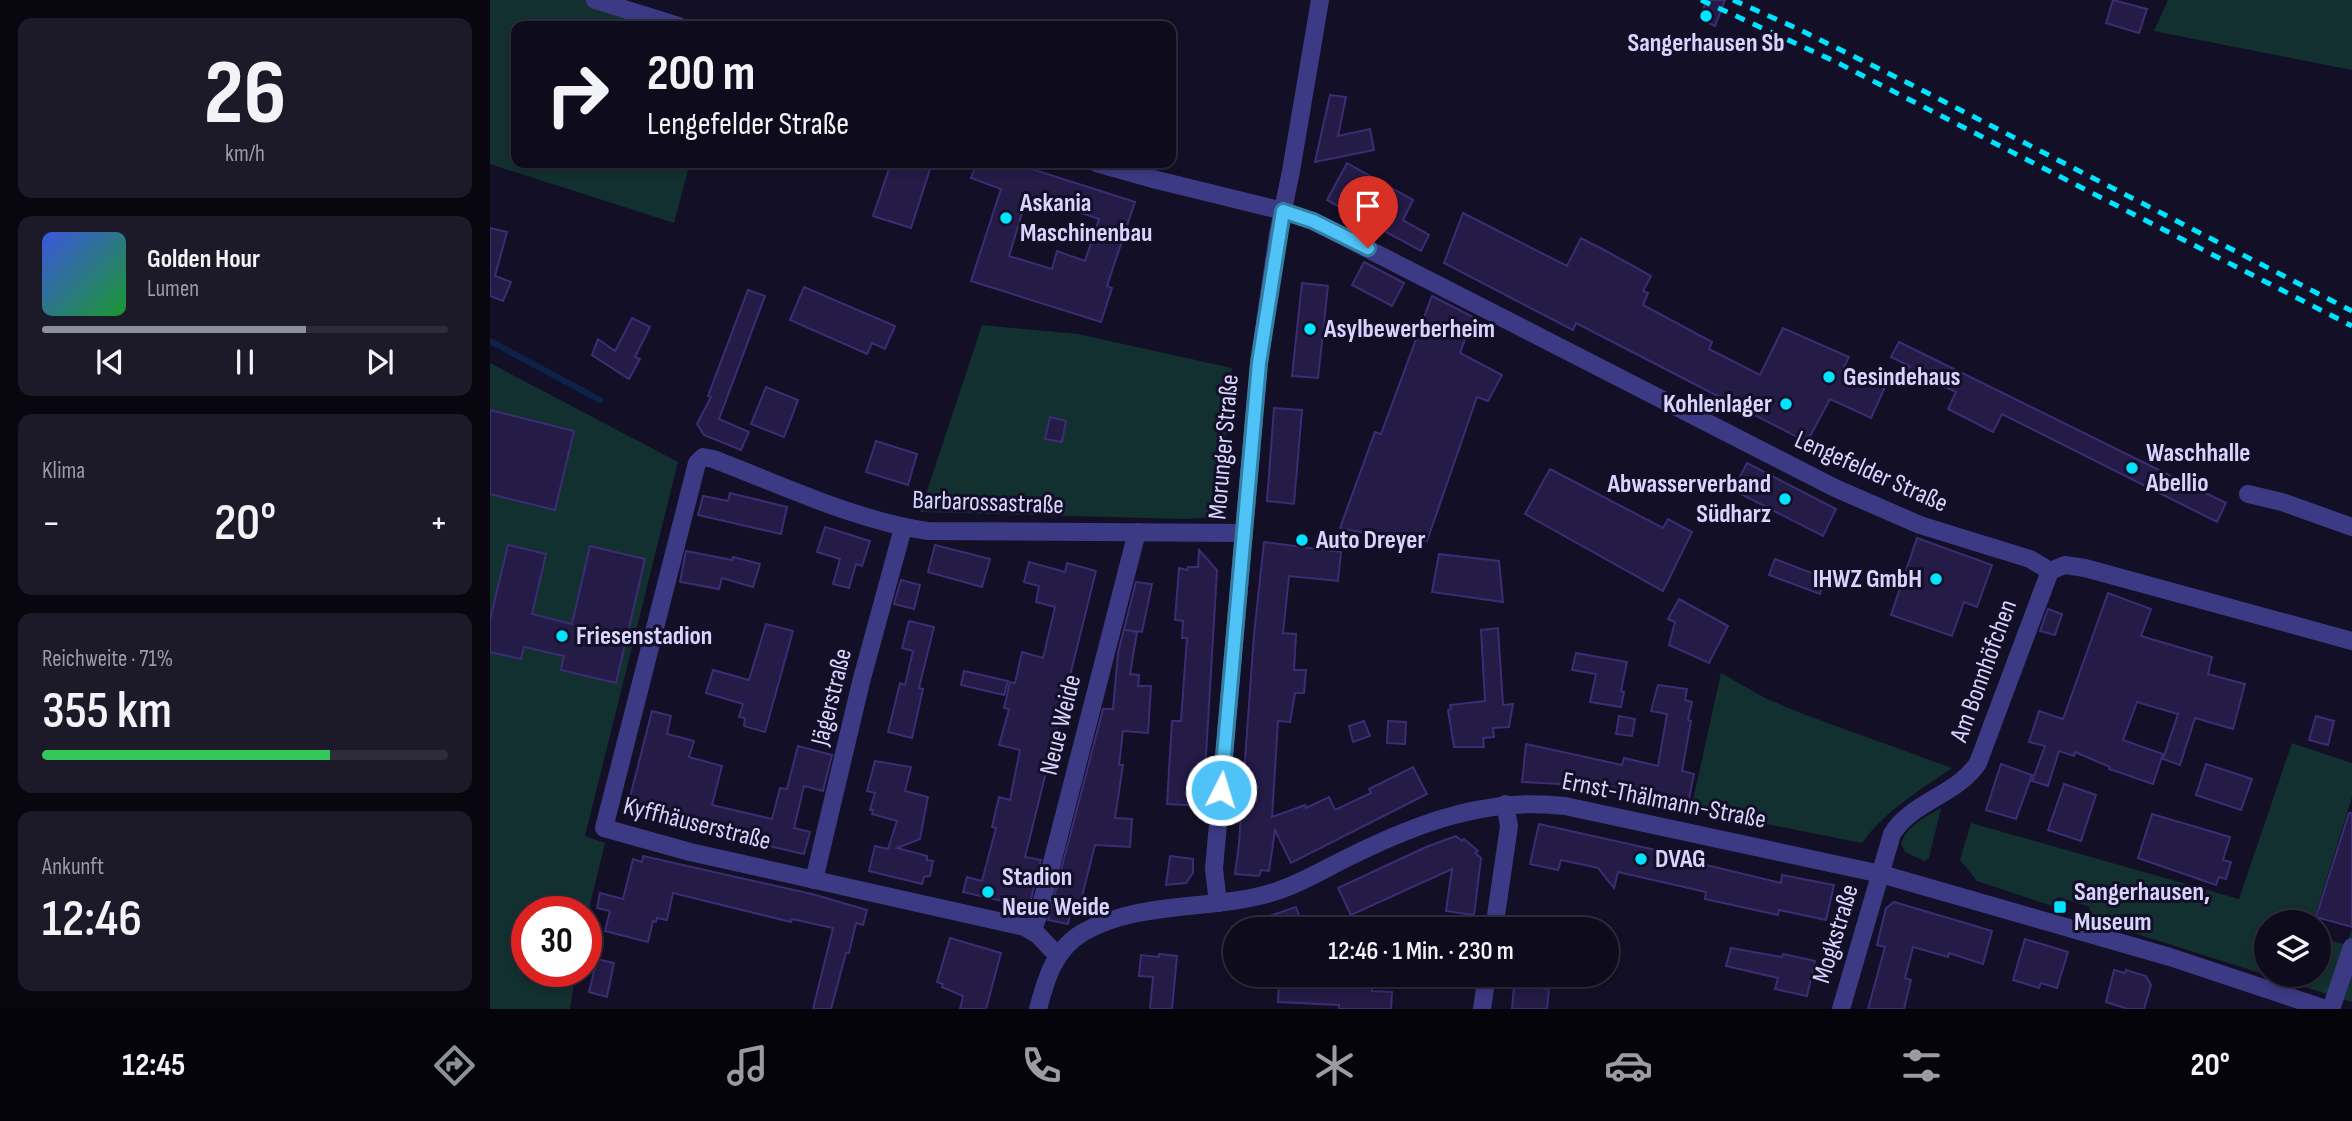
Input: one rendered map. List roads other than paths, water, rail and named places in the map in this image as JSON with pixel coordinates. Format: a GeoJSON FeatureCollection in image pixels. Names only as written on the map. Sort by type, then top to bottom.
{"type":"FeatureCollection","features":[{"type":"Feature","properties":{"kind":"street"},"geometry":{"type":"LineString","coordinates":[[595,0],[663,21]]}},
{"type":"Feature","properties":{"kind":"street","name":"Morunger Straße"},"geometry":{"type":"LineString","coordinates":[[1218,903],[1214,869],[1259,363],[1320,0]]}},
{"type":"Feature","properties":{"kind":"street","name":"Lengefelder Straße"},"geometry":{"type":"LineString","coordinates":[[1114,168],[1313,221],[1835,488],[1913,523],[2030,559],[2049,571]]}},
{"type":"Feature","properties":{"kind":"street","name":"Barbarossastraße"},"geometry":{"type":"LineString","coordinates":[[701,458],[713,459],[816,500],[903,528],[963,533],[1243,533]]}},
{"type":"Feature","properties":{"kind":"street","name":"Kyffhäuserstraße"},"geometry":{"type":"LineString","coordinates":[[701,458],[604,828],[679,849],[1033,930]]}},
{"type":"Feature","properties":{"kind":"street"},"geometry":{"type":"LineString","coordinates":[[2248,494],[2282,502],[2352,527]]}},
{"type":"Feature","properties":{"kind":"street","name":"Jägerstraße"},"geometry":{"type":"LineString","coordinates":[[814,880],[861,682],[903,528]]}},
{"type":"Feature","properties":{"kind":"street","name":"Neue Weide"},"geometry":{"type":"LineString","coordinates":[[1033,930],[1138,532]]}},
{"type":"Feature","properties":{"kind":"street"},"geometry":{"type":"LineString","coordinates":[[2049,571],[2064,565],[2085,568],[2352,641]]}},
{"type":"Feature","properties":{"kind":"street","name":"Am Bonnhöfchen"},"geometry":{"type":"LineString","coordinates":[[1881,874],[1890,841],[1897,827],[1967,776],[1978,763],[2049,571]]}},
{"type":"Feature","properties":{"kind":"street","name":"Ernst-Thälmann-Straße"},"geometry":{"type":"LineString","coordinates":[[1038,1009],[1048,974],[1058,956],[1077,937],[1108,922],[1276,892],[1427,822],[1505,804],[1536,803],[1565,806],[1881,874],[2170,957],[2328,1009]]}},
{"type":"Feature","properties":{"kind":"street"},"geometry":{"type":"LineString","coordinates":[[1496,917],[1509,826],[1505,804]]}},
{"type":"Feature","properties":{"kind":"street","name":"Mogkstraße"},"geometry":{"type":"LineString","coordinates":[[1841,1009],[1881,874]]}},
{"type":"Feature","properties":{"kind":"street"},"geometry":{"type":"LineString","coordinates":[[1033,930],[1058,956]]}},
{"type":"Feature","properties":{"kind":"street"},"geometry":{"type":"LineString","coordinates":[[2328,1009],[2352,947]]}},
{"type":"Feature","properties":{"kind":"street"},"geometry":{"type":"LineString","coordinates":[[1482,1009],[1485,987]]}},
{"type":"Feature","properties":{"kind":"waterway"},"geometry":{"type":"LineString","coordinates":[[490,341],[600,400]]}},
{"type":"Feature","properties":{"kind":"railway"},"geometry":{"type":"LineString","coordinates":[[1701,0],[1834,61],[2352,326]]}},
{"type":"Feature","properties":{"kind":"railway"},"geometry":{"type":"LineString","coordinates":[[1733,0],[1906,82],[2352,311]]}},
{"type":"Feature","properties":{"kind":"place","name":"Sangerhausen Sb"},"geometry":{"type":"Point","coordinates":[1706,16]}},
{"type":"Feature","properties":{"kind":"place","name":"Askania Maschinenbau"},"geometry":{"type":"Point","coordinates":[1006,218]}},
{"type":"Feature","properties":{"kind":"place","name":"Asylbewerberheim"},"geometry":{"type":"Point","coordinates":[1310,329]}},
{"type":"Feature","properties":{"kind":"place","name":"Gesindehaus"},"geometry":{"type":"Point","coordinates":[1829,377]}},
{"type":"Feature","properties":{"kind":"place","name":"Kohlenlager"},"geometry":{"type":"Point","coordinates":[1786,404]}},
{"type":"Feature","properties":{"kind":"place","name":"Waschhalle Abellio"},"geometry":{"type":"Point","coordinates":[2132,468]}},
{"type":"Feature","properties":{"kind":"place","name":"Abwasserverband Südharz"},"geometry":{"type":"Point","coordinates":[1785,499]}},
{"type":"Feature","properties":{"kind":"place","name":"Auto Dreyer"},"geometry":{"type":"Point","coordinates":[1302,540]}},
{"type":"Feature","properties":{"kind":"place","name":"IHWZ GmbH"},"geometry":{"type":"Point","coordinates":[1936,579]}},
{"type":"Feature","properties":{"kind":"place","name":"Friesenstadion"},"geometry":{"type":"Point","coordinates":[562,636]}},
{"type":"Feature","properties":{"kind":"place","name":"DVAG"},"geometry":{"type":"Point","coordinates":[1641,859]}},
{"type":"Feature","properties":{"kind":"place","name":"Stadion Neue Weide"},"geometry":{"type":"Point","coordinates":[988,892]}},
{"type":"Feature","properties":{"kind":"place","name":"Sangerhausen, Museum"},"geometry":{"type":"Point","coordinates":[2060,907]}}]}
